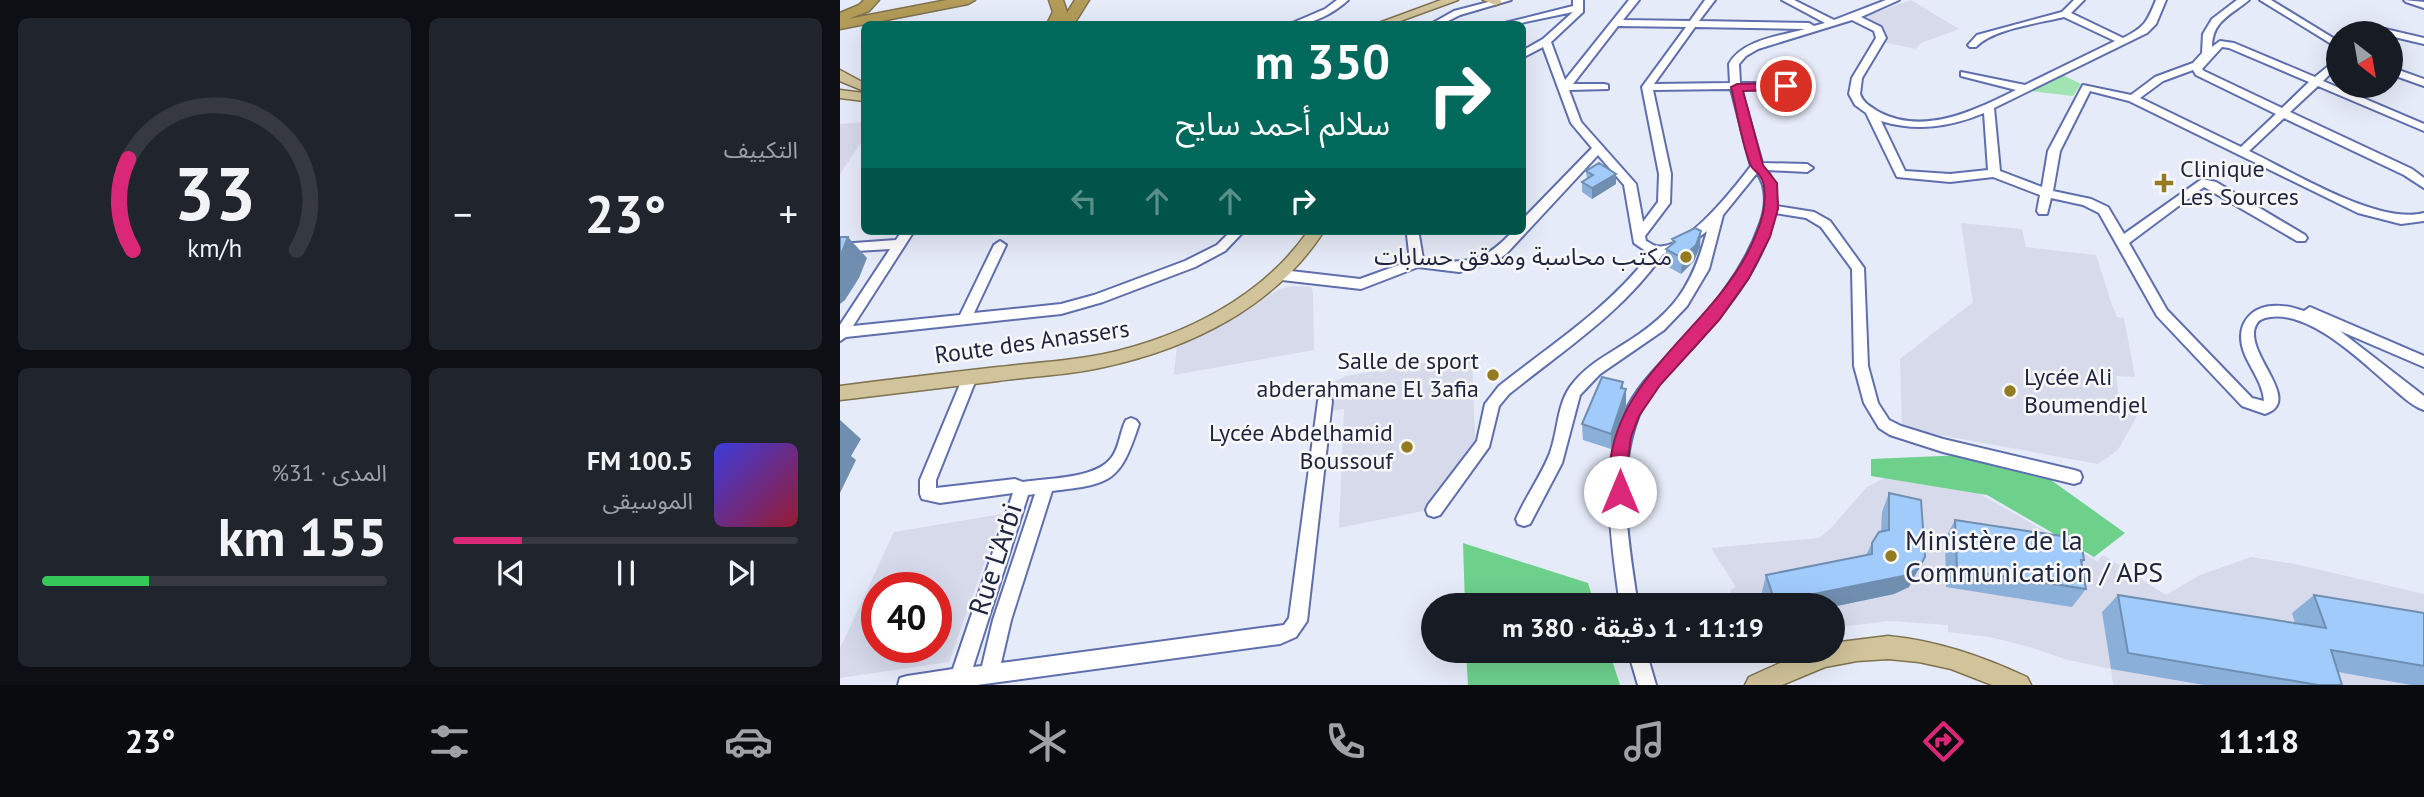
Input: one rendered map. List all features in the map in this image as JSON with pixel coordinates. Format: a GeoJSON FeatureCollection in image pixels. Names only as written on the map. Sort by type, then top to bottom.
{"type":"FeatureCollection","features":[{"type":"Feature","properties":{"kind":"highway"},"geometry":{"type":"LineString","coordinates":[[840,18],[864,8],[872,0]]}},
{"type":"Feature","properties":{"kind":"highway"},"geometry":{"type":"LineString","coordinates":[[840,18],[937,0]]}},
{"type":"Feature","properties":{"kind":"highway"},"geometry":{"type":"LineString","coordinates":[[1056,0],[1060,12],[1056,21]]}},
{"type":"Feature","properties":{"kind":"highway"},"geometry":{"type":"LineString","coordinates":[[1069,21],[1082,0]]}},
{"type":"Feature","properties":{"kind":"highway"},"geometry":{"type":"LineString","coordinates":[[840,25],[962,1]]}},
{"type":"Feature","properties":{"kind":"main road"},"geometry":{"type":"LineString","coordinates":[[1390,21],[1452,0]]}},
{"type":"Feature","properties":{"kind":"main road"},"geometry":{"type":"LineString","coordinates":[[1411,21],[1469,0]]}},
{"type":"Feature","properties":{"kind":"main road"},"geometry":{"type":"LineString","coordinates":[[840,74],[849,82],[861,86]]}},
{"type":"Feature","properties":{"kind":"main road"},"geometry":{"type":"LineString","coordinates":[[841,95],[861,97]]}},
{"type":"Feature","properties":{"kind":"main road","name":"Route des Anassers"},"geometry":{"type":"LineString","coordinates":[[840,393],[1102,361],[1140,352],[1182,336],[1226,313],[1282,275],[1304,252],[1314,235]]}},
{"type":"Feature","properties":{"kind":"main road"},"geometry":{"type":"LineString","coordinates":[[1757,685],[1792,666],[1823,655],[1873,647],[1913,648],[1947,655],[2019,685]]}},
{"type":"Feature","properties":{"kind":"street"},"geometry":{"type":"LineString","coordinates":[[1303,21],[1328,11],[1343,0]]}},
{"type":"Feature","properties":{"kind":"street"},"geometry":{"type":"LineString","coordinates":[[1565,87],[1634,0]]}},
{"type":"Feature","properties":{"kind":"street"},"geometry":{"type":"LineString","coordinates":[[1639,235],[1664,203],[1665,174],[1647,87],[1710,0]]}},
{"type":"Feature","properties":{"kind":"street"},"geometry":{"type":"LineString","coordinates":[[1787,0],[1827,24]]}},
{"type":"Feature","properties":{"kind":"street"},"geometry":{"type":"LineString","coordinates":[[1627,593],[1618,466],[1627,425],[1643,394],[1713,316],[1744,274],[1763,237],[1771,209],[1771,183],[1766,173],[1757,166],[1733,67],[1740,55],[1755,47],[1853,17],[1894,0]]}},
{"type":"Feature","properties":{"kind":"street"},"geometry":{"type":"LineString","coordinates":[[1973,45],[1980,37],[2065,14],[2079,0]]}},
{"type":"Feature","properties":{"kind":"street"},"geometry":{"type":"LineString","coordinates":[[1853,17],[1873,26],[1881,37],[1854,86],[1857,100],[1871,112],[1895,122],[1923,125],[1951,123],[1989,107],[2149,27],[2161,0]]}},
{"type":"Feature","properties":{"kind":"street"},"geometry":{"type":"LineString","coordinates":[[2133,99],[2159,79],[2197,65],[2207,53],[2206,40],[2212,22],[2244,0]]}},
{"type":"Feature","properties":{"kind":"street"},"geometry":{"type":"LineString","coordinates":[[2264,0],[2326,38]]}},
{"type":"Feature","properties":{"kind":"street"},"geometry":{"type":"LineString","coordinates":[[2409,0],[2424,5]]}},
{"type":"Feature","properties":{"kind":"street"},"geometry":{"type":"LineString","coordinates":[[1442,21],[1457,13],[1497,1]]}},
{"type":"Feature","properties":{"kind":"street"},"geometry":{"type":"LineString","coordinates":[[1517,21],[1578,4],[1578,12],[1546,40],[1526,52]]}},
{"type":"Feature","properties":{"kind":"street"},"geometry":{"type":"LineString","coordinates":[[2065,14],[2122,41]]}},
{"type":"Feature","properties":{"kind":"street"},"geometry":{"type":"LineString","coordinates":[[1616,23],[1827,24]]}},
{"type":"Feature","properties":{"kind":"street"},"geometry":{"type":"LineString","coordinates":[[2403,36],[2424,41]]}},
{"type":"Feature","properties":{"kind":"street"},"geometry":{"type":"LineString","coordinates":[[1546,40],[1576,123],[1630,184],[1643,246],[1658,251]]}},
{"type":"Feature","properties":{"kind":"street"},"geometry":{"type":"LineString","coordinates":[[2424,128],[2231,45],[2220,44],[2197,69],[2200,74],[2407,172],[2424,184]]}},
{"type":"Feature","properties":{"kind":"street"},"geometry":{"type":"LineString","coordinates":[[2242,152],[2326,71]]}},
{"type":"Feature","properties":{"kind":"street"},"geometry":{"type":"LineString","coordinates":[[1965,74],[2027,89]]}},
{"type":"Feature","properties":{"kind":"street"},"geometry":{"type":"LineString","coordinates":[[2403,75],[2424,83]]}},
{"type":"Feature","properties":{"kind":"street"},"geometry":{"type":"LineString","coordinates":[[1647,87],[1786,86]]}},
{"type":"Feature","properties":{"kind":"street"},"geometry":{"type":"LineString","coordinates":[[1565,87],[1604,87]]}},
{"type":"Feature","properties":{"kind":"street"},"geometry":{"type":"LineString","coordinates":[[2043,211],[2054,151],[2087,87],[2133,99],[2362,210],[2389,219],[2421,219]]}},
{"type":"Feature","properties":{"kind":"street"},"geometry":{"type":"LineString","coordinates":[[1989,107],[1994,173]]}},
{"type":"Feature","properties":{"kind":"street"},"geometry":{"type":"LineString","coordinates":[[1871,112],[1900,174],[1950,178],[1994,173],[2046,194],[2100,207],[2108,214],[2152,297],[2172,326],[2239,396],[2259,408],[2269,407],[2273,399],[2251,352],[2248,329],[2256,316],[2272,310],[2293,308],[2316,313],[2424,362]]}},
{"type":"Feature","properties":{"kind":"street"},"geometry":{"type":"LineString","coordinates":[[1526,224],[1598,149]]}},
{"type":"Feature","properties":{"kind":"street"},"geometry":{"type":"LineString","coordinates":[[1757,166],[1807,168]]}},
{"type":"Feature","properties":{"kind":"street"},"geometry":{"type":"LineString","coordinates":[[1524,519],[1555,463],[1563,439],[1568,404],[1575,390],[1607,363],[1652,334],[1671,315],[1696,281],[1709,252],[1712,230],[1721,212],[1757,166]]}},
{"type":"Feature","properties":{"kind":"street"},"geometry":{"type":"LineString","coordinates":[[2122,242],[2202,183],[2212,185],[2301,238]]}},
{"type":"Feature","properties":{"kind":"street"},"geometry":{"type":"LineString","coordinates":[[1771,209],[1799,211],[1819,218],[1835,233],[1845,254],[1858,268],[1859,337],[1864,379],[1872,404],[1884,424],[1910,436],[2074,477]]}},
{"type":"Feature","properties":{"kind":"street"},"geometry":{"type":"LineString","coordinates":[[1434,510],[1484,443],[1492,404],[1504,390],[1615,303],[1638,280],[1658,251],[1688,239],[1721,212]]}},
{"type":"Feature","properties":{"kind":"street"},"geometry":{"type":"LineString","coordinates":[[840,334],[905,235]]}},
{"type":"Feature","properties":{"kind":"street"},"geometry":{"type":"LineString","coordinates":[[840,334],[1061,309],[1098,299],[1190,264],[1221,248],[1234,235]]}},
{"type":"Feature","properties":{"kind":"street"},"geometry":{"type":"LineString","coordinates":[[1413,235],[1417,262]]}},
{"type":"Feature","properties":{"kind":"street"},"geometry":{"type":"LineString","coordinates":[[1282,275],[1361,284],[1417,262],[1459,268],[1476,264],[1502,251],[1516,235]]}},
{"type":"Feature","properties":{"kind":"street"},"geometry":{"type":"LineString","coordinates":[[840,248],[898,244]]}},
{"type":"Feature","properties":{"kind":"street"},"geometry":{"type":"LineString","coordinates":[[965,319],[1000,245]]}},
{"type":"Feature","properties":{"kind":"street"},"geometry":{"type":"LineString","coordinates":[[2281,310],[2315,323],[2347,342],[2424,404]]}},
{"type":"Feature","properties":{"kind":"street","name":"Rue L'Arbi"},"geometry":{"type":"LineString","coordinates":[[970,377],[928,480],[928,494],[940,496],[1015,486],[1022,489],[1046,485],[1002,620],[989,674]]}},
{"type":"Feature","properties":{"kind":"street"},"geometry":{"type":"LineString","coordinates":[[907,685],[1280,635],[1290,631],[1298,621],[1325,401]]}},
{"type":"Feature","properties":{"kind":"street"},"geometry":{"type":"LineString","coordinates":[[1046,485],[1091,478],[1112,467],[1118,461],[1131,424]]}},
{"type":"Feature","properties":{"kind":"street"},"geometry":{"type":"LineString","coordinates":[[960,678],[1022,489]]}},
{"type":"Feature","properties":{"kind":"street"},"geometry":{"type":"LineString","coordinates":[[1641,663],[1647,685]]}},
{"type":"Feature","properties":{"kind":"shaded area"},"geometry":{"type":"Polygon","coordinates":[[[1911,0],[1959,29],[1921,43],[1916,49],[1883,42],[1886,34],[1884,30],[1866,16],[1911,0]]]}},
{"type":"Feature","properties":{"kind":"shaded area"},"geometry":{"type":"Polygon","coordinates":[[[861,122],[861,142],[840,174],[840,124],[861,122]]]}},
{"type":"Feature","properties":{"kind":"shaded area","name":"Lycée Ali Boumendjel"},"geometry":{"type":"Polygon","coordinates":[[[1961,223],[2022,229],[2026,247],[2096,255],[2117,317],[2124,318],[2135,377],[2116,376],[2120,404],[2142,407],[2118,450],[2098,464],[1902,428],[1900,359],[1973,302],[1961,223]]]}},
{"type":"Feature","properties":{"kind":"shaded area"},"geometry":{"type":"Polygon","coordinates":[[[1293,286],[1311,287],[1313,293],[1314,350],[1174,375],[1177,345],[1247,311],[1279,289],[1293,286]]]}},
{"type":"Feature","properties":{"kind":"shaded area","name":"Lycée Abdelhamid Boussouf"},"geometry":{"type":"Polygon","coordinates":[[[1472,355],[1475,440],[1470,455],[1423,511],[1339,528],[1344,409],[1325,412],[1330,384],[1346,376],[1472,355]]]}},
{"type":"Feature","properties":{"kind":"shaded area"},"geometry":{"type":"Polygon","coordinates":[[[1886,477],[1936,479],[1982,495],[2097,561],[2103,555],[2166,595],[2200,575],[2251,557],[2295,564],[2424,594],[2424,685],[2113,685],[2111,669],[2068,660],[1990,637],[1948,632],[1948,625],[1890,621],[1845,626],[1845,593],[1731,593],[1730,590],[1736,587],[1711,548],[1819,538],[1867,487],[1886,477]]]}},
{"type":"Feature","properties":{"kind":"shaded area"},"geometry":{"type":"Polygon","coordinates":[[[1002,514],[952,654],[952,572],[875,572],[894,532],[1002,514]]]}},
{"type":"Feature","properties":{"kind":"shaded area"},"geometry":{"type":"Polygon","coordinates":[[[861,603],[861,663],[942,663],[840,678],[840,648],[861,603]]]}},
{"type":"Feature","properties":{"kind":"green space"},"geometry":{"type":"Polygon","coordinates":[[[2063,75],[2081,84],[2073,96],[2030,91],[2063,75]]]}},
{"type":"Feature","properties":{"kind":"green space"},"geometry":{"type":"Polygon","coordinates":[[[1964,455],[2051,480],[2125,533],[2094,557],[1987,495],[1871,476],[1871,459],[1964,455]]]}},
{"type":"Feature","properties":{"kind":"green space"},"geometry":{"type":"Polygon","coordinates":[[[1463,543],[1588,583],[1591,593],[1465,593],[1463,543]]]}},
{"type":"Feature","properties":{"kind":"green space"},"geometry":{"type":"Polygon","coordinates":[[[1467,663],[1613,663],[1620,685],[1468,685],[1467,663]]]}},
{"type":"Feature","properties":{"kind":"building"},"geometry":{"type":"Polygon","coordinates":[[[1599,163],[1616,174],[1592,188],[1582,182],[1593,175],[1586,171],[1599,163]]]}},
{"type":"Feature","properties":{"kind":"building"},"geometry":{"type":"Polygon","coordinates":[[[1695,228],[1701,231],[1696,245],[1682,258],[1666,249],[1675,242],[1672,239],[1695,228]]]}},
{"type":"Feature","properties":{"kind":"building"},"geometry":{"type":"Polygon","coordinates":[[[840,237],[848,237],[840,257],[840,237]]]}},
{"type":"Feature","properties":{"kind":"building"},"geometry":{"type":"Polygon","coordinates":[[[1602,377],[1623,382],[1621,388],[1626,389],[1611,434],[1582,424],[1602,377]]]}},
{"type":"Feature","properties":{"kind":"building"},"geometry":{"type":"Polygon","coordinates":[[[1889,493],[1921,500],[1925,557],[1918,569],[1903,576],[1819,593],[1772,593],[1766,575],[1872,554],[1872,543],[1879,532],[1889,530],[1889,493]]]}},
{"type":"Feature","properties":{"kind":"building"},"geometry":{"type":"Polygon","coordinates":[[[1955,520],[2081,539],[2086,589],[1957,569],[1955,520]]]}},
{"type":"Feature","properties":{"kind":"building"},"geometry":{"type":"Polygon","coordinates":[[[2118,595],[2326,628],[2314,595],[2424,613],[2424,666],[2331,650],[2342,685],[2318,685],[2128,653],[2118,595]]]}},
{"type":"Feature","properties":{"kind":"place","name":"Clinique Les Sources"},"geometry":{"type":"Point","coordinates":[2164,183]}},
{"type":"Feature","properties":{"kind":"place","name":"مكتب محاسبة ومدقق حسابات"},"geometry":{"type":"Point","coordinates":[1686,257]}},
{"type":"Feature","properties":{"kind":"place","name":"Salle de sport abderahmane El 3afia"},"geometry":{"type":"Point","coordinates":[1493,375]}},
{"type":"Feature","properties":{"kind":"place","name":"Lycée Ali Boumendjel"},"geometry":{"type":"Point","coordinates":[2010,391]}},
{"type":"Feature","properties":{"kind":"place","name":"Lycée Abdelhamid Boussouf"},"geometry":{"type":"Point","coordinates":[1407,447]}},
{"type":"Feature","properties":{"kind":"place","name":"Ministère de la Communication / APS"},"geometry":{"type":"Point","coordinates":[1891,556]}},
{"type":"Feature","properties":{"kind":"route"},"geometry":{"type":"LineString","coordinates":[[1620,492],[1618,466],[1631,413],[1654,380],[1713,316],[1744,274],[1763,237],[1771,209],[1771,183],[1766,173],[1757,166],[1737,87],[1786,86]]}}]}
